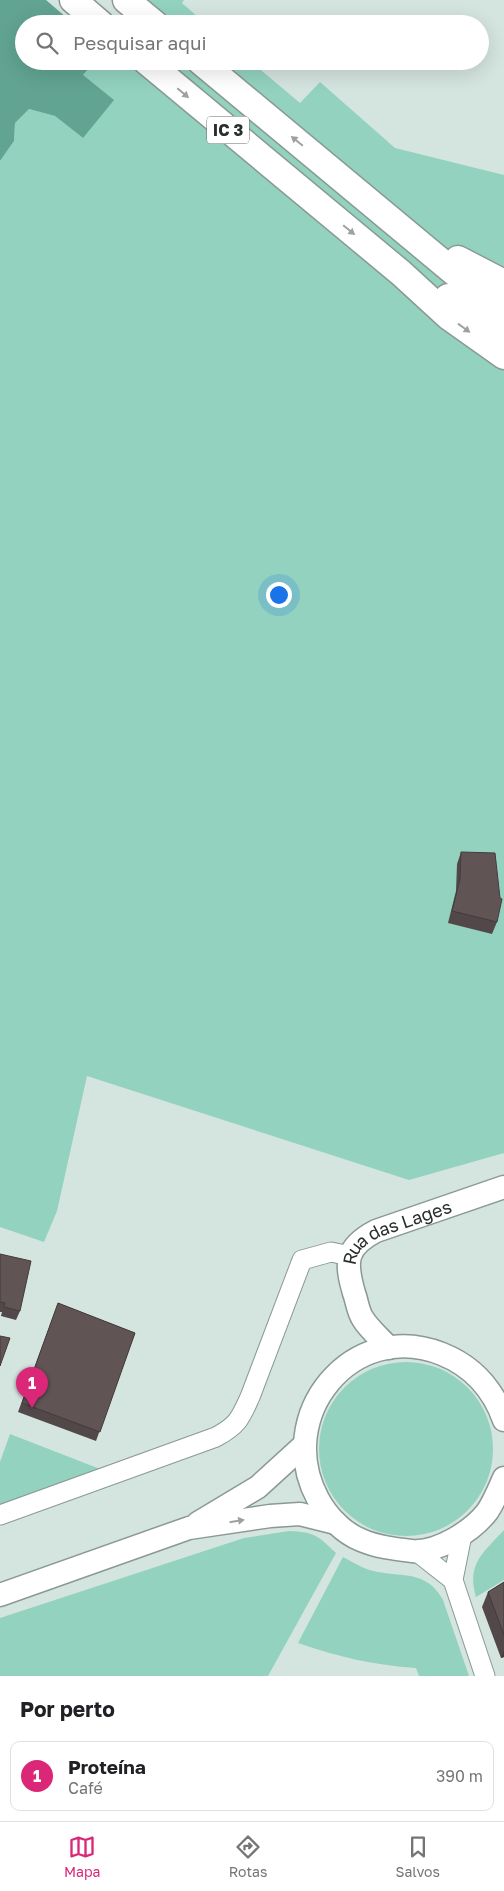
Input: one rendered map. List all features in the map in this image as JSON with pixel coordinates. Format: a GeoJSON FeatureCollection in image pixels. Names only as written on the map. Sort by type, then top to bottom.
{"type":"FeatureCollection","features":[{"type":"Feature","properties":{"kind":"highway"},"geometry":{"type":"LineString","coordinates":[[73,0],[90,15]]}},
{"type":"Feature","properties":{"kind":"highway"},"geometry":{"type":"LineString","coordinates":[[126,0],[144,15]]}},
{"type":"Feature","properties":{"kind":"highway","name":"IC 3"},"geometry":{"type":"LineString","coordinates":[[157,70],[401,273],[450,317],[504,356]]}},
{"type":"Feature","properties":{"kind":"highway","name":"IC 3"},"geometry":{"type":"LineString","coordinates":[[211,70],[461,278],[504,306]]}},
{"type":"Feature","properties":{"kind":"highway","name":"IC 3"},"geometry":{"type":"LineString","coordinates":[[420,243],[472,265],[504,283]]}},
{"type":"Feature","properties":{"kind":"highway","name":"IC 3"},"geometry":{"type":"LineString","coordinates":[[401,273],[452,299],[504,330]]}},
{"type":"Feature","properties":{"kind":"main road","name":"Rua das Lages"},"geometry":{"type":"LineString","coordinates":[[389,1348],[362,1318],[348,1271],[350,1256],[360,1241],[376,1231],[504,1187]]}},
{"type":"Feature","properties":{"kind":"main road","name":"Rua das Lages"},"geometry":{"type":"LineString","coordinates":[[354,1361],[362,1318]]}},
{"type":"Feature","properties":{"kind":"main road"},"geometry":{"type":"LineString","coordinates":[[504,1420],[498,1393],[454,1359],[434,1351],[412,1347],[389,1348],[371,1353],[354,1361],[337,1373],[324,1388],[313,1406],[307,1425],[304,1445],[305,1467],[311,1487],[322,1506],[336,1523],[359,1540],[382,1548],[416,1551],[440,1546],[462,1535],[476,1524],[488,1510],[504,1478]]}},
{"type":"Feature","properties":{"kind":"main road"},"geometry":{"type":"LineString","coordinates":[[189,1528],[258,1487],[304,1445]]}},
{"type":"Feature","properties":{"kind":"main road"},"geometry":{"type":"LineString","coordinates":[[0,1595],[189,1528],[270,1516],[300,1514],[336,1523]]}},
{"type":"Feature","properties":{"kind":"street"},"geometry":{"type":"LineString","coordinates":[[0,1515],[216,1437],[232,1429],[241,1418],[250,1397],[302,1260],[331,1252],[350,1256]]}},
{"type":"Feature","properties":{"kind":"street"},"geometry":{"type":"LineString","coordinates":[[462,1535],[453,1580],[485,1676]]}},
{"type":"Feature","properties":{"kind":"street"},"geometry":{"type":"LineString","coordinates":[[416,1551],[453,1580]]}},
{"type":"Feature","properties":{"kind":"shaded area"},"geometry":{"type":"Polygon","coordinates":[[[0,0],[148,0],[135,15],[15,15],[15,70],[87,70],[83,75],[114,100],[83,138],[55,116],[29,109],[15,123],[14,141],[0,161],[0,0]]]}},
{"type":"Feature","properties":{"kind":"shaded area"},"geometry":{"type":"Polygon","coordinates":[[[148,0],[184,0],[182,3],[196,15],[135,15],[148,0]]]}},
{"type":"Feature","properties":{"kind":"shaded area"},"geometry":{"type":"Polygon","coordinates":[[[87,70],[261,70],[300,103],[320,82],[395,148],[504,175],[504,1153],[409,1180],[87,1076],[57,1211],[44,1242],[0,1227],[0,161],[14,141],[15,123],[29,109],[55,116],[83,138],[83,75],[87,70]]]}},
{"type":"Feature","properties":{"kind":"shaded area"},"geometry":{"type":"Polygon","coordinates":[[[415,1362],[439,1368],[455,1376],[468,1387],[479,1400],[487,1416],[492,1432],[492,1466],[487,1482],[479,1498],[468,1511],[455,1522],[431,1533],[415,1536],[397,1536],[381,1533],[357,1522],[333,1498],[320,1466],[319,1440],[322,1424],[333,1400],[357,1376],[389,1363],[415,1362]]]}},
{"type":"Feature","properties":{"kind":"shaded area"},"geometry":{"type":"Polygon","coordinates":[[[10,1434],[100,1469],[0,1506],[0,1462],[10,1434]]]}},
{"type":"Feature","properties":{"kind":"shaded area"},"geometry":{"type":"Polygon","coordinates":[[[504,1530],[504,1580],[476,1597],[473,1576],[475,1567],[484,1552],[504,1530]]]}},
{"type":"Feature","properties":{"kind":"shaded area"},"geometry":{"type":"Polygon","coordinates":[[[289,1531],[305,1532],[316,1536],[336,1553],[268,1676],[0,1676],[0,1618],[244,1538],[289,1531]]]}},
{"type":"Feature","properties":{"kind":"shaded area"},"geometry":{"type":"Polygon","coordinates":[[[343,1557],[369,1570],[415,1577],[430,1584],[443,1600],[469,1676],[419,1676],[416,1668],[356,1660],[298,1643],[343,1557]]]}},
{"type":"Feature","properties":{"kind":"pier"},"geometry":{"type":"Polygon","coordinates":[[[46,0],[148,0],[150,2],[139,15],[64,15],[46,0]]]}},
{"type":"Feature","properties":{"kind":"building"},"geometry":{"type":"Polygon","coordinates":[[[461,852],[495,853],[500,898],[502,899],[497,922],[452,911],[460,879],[461,852]]]}},
{"type":"Feature","properties":{"kind":"building"},"geometry":{"type":"Polygon","coordinates":[[[0,1254],[31,1261],[20,1311],[4,1307],[5,1303],[0,1302],[0,1254]]]}},
{"type":"Feature","properties":{"kind":"building"},"geometry":{"type":"Polygon","coordinates":[[[58,1303],[135,1333],[100,1432],[22,1403],[58,1303]]]}},
{"type":"Feature","properties":{"kind":"building"},"geometry":{"type":"Polygon","coordinates":[[[0,1336],[10,1338],[0,1366],[0,1336]]]}},
{"type":"Feature","properties":{"kind":"building"},"geometry":{"type":"Polygon","coordinates":[[[504,1582],[504,1635],[488,1592],[504,1582]]]}},
{"type":"Feature","properties":{"kind":"place","name":"Proteína"},"geometry":{"type":"Point","coordinates":[32,1408]}}]}
